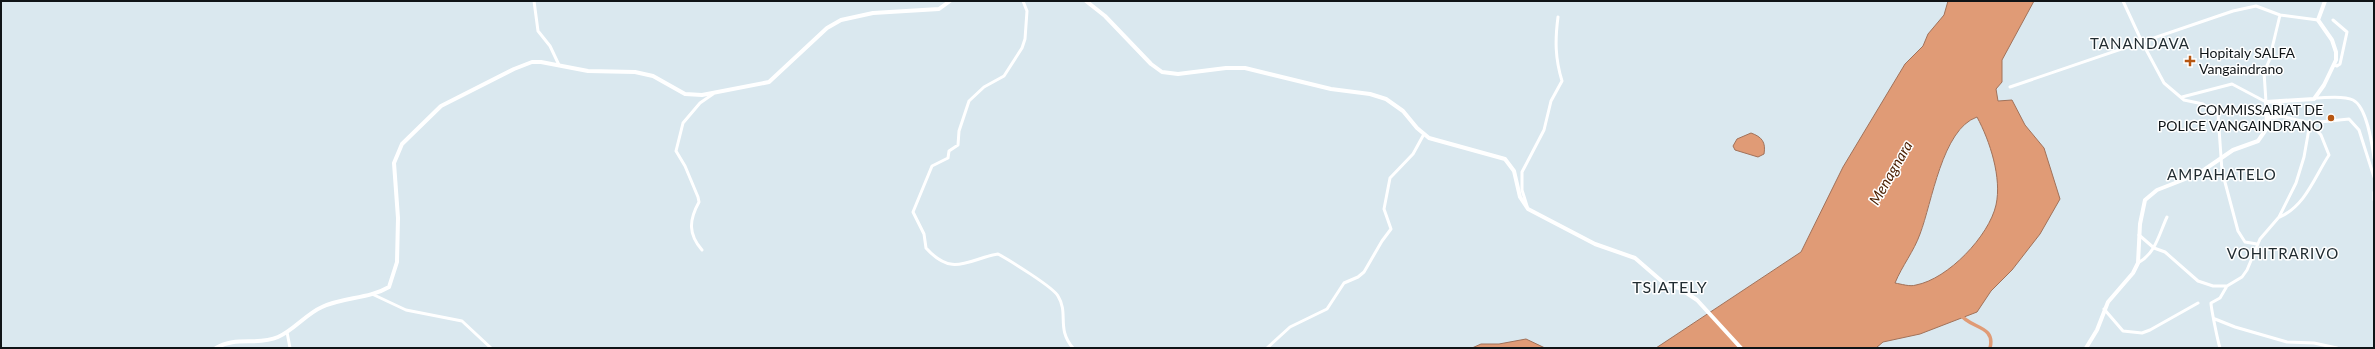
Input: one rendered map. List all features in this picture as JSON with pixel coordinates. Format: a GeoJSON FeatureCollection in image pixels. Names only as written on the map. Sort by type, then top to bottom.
{"type":"FeatureCollection","features":[{"type":"Feature","properties":{"kind":"main road"},"geometry":{"type":"LineString","coordinates":[[216,348],[227,342],[268,340],[286,332],[310,313],[326,305],[372,294],[389,287],[395,273],[398,218],[394,163],[402,144],[441,106],[514,68],[532,62],[559,65],[588,71],[635,72],[653,76],[691,96],[715,93],[769,82],[827,28],[841,20],[873,13],[939,9],[950,1]]}},
{"type":"Feature","properties":{"kind":"main road"},"geometry":{"type":"LineString","coordinates":[[1086,1],[1105,16],[1151,64],[1162,72],[1178,74],[1226,68],[1245,68],[1331,88],[1370,94],[1386,99],[1404,112],[1424,134],[1447,144],[1506,159],[1514,171],[1520,197],[1528,209],[1595,244],[1635,258],[1665,284],[1690,294],[1705,308],[1741,348]]}},
{"type":"Feature","properties":{"kind":"main road"},"geometry":{"type":"LineString","coordinates":[[2086,348],[2097,330],[2104,309],[2134,271],[2138,263],[2142,208],[2147,197],[2157,190],[2198,174],[2221,157],[2258,141],[2266,131],[2268,118],[2266,102],[2294,102],[2315,98],[2334,65],[2336,49],[2318,20],[2325,1]]}},
{"type":"Feature","properties":{"kind":"main road"},"geometry":{"type":"LineString","coordinates":[[2268,118],[2281,116],[2280,101]]}},
{"type":"Feature","properties":{"kind":"street"},"geometry":{"type":"LineString","coordinates":[[534,1],[538,31],[550,46],[559,65]]}},
{"type":"Feature","properties":{"kind":"street"},"geometry":{"type":"LineString","coordinates":[[1023,1],[1027,11],[1025,39],[1022,48],[1004,76],[984,87],[969,100],[959,131],[958,146],[949,151],[948,158],[932,166],[913,212],[924,234],[926,248],[943,261],[962,265],[998,254],[1032,275],[1055,292],[1059,298],[1062,309],[1064,336],[1073,348]]}},
{"type":"Feature","properties":{"kind":"street"},"geometry":{"type":"LineString","coordinates":[[2123,1],[2142,42],[2164,83],[2188,102],[2203,104],[2218,114],[2222,171],[2238,231],[2245,242],[2257,244]]}},
{"type":"Feature","properties":{"kind":"street"},"geometry":{"type":"LineString","coordinates":[[2010,87],[2233,11],[2256,6],[2280,15],[2318,20]]}},
{"type":"Feature","properties":{"kind":"street"},"geometry":{"type":"LineString","coordinates":[[2266,102],[2264,72],[2269,61],[2280,15]]}},
{"type":"Feature","properties":{"kind":"street"},"geometry":{"type":"LineString","coordinates":[[1528,209],[1522,190],[1522,172],[1544,130],[1551,101],[1562,81],[1556,63],[1554,48],[1558,17]]}},
{"type":"Feature","properties":{"kind":"street"},"geometry":{"type":"LineString","coordinates":[[2333,20],[2347,32],[2340,64],[2337,66],[2334,65]]}},
{"type":"Feature","properties":{"kind":"street"},"geometry":{"type":"LineString","coordinates":[[2182,97],[2232,84],[2266,102]]}},
{"type":"Feature","properties":{"kind":"street"},"geometry":{"type":"LineString","coordinates":[[702,250],[692,238],[691,232],[696,208],[699,202],[698,197],[685,166],[676,150],[683,123],[700,103],[715,93]]}},
{"type":"Feature","properties":{"kind":"street"},"geometry":{"type":"LineString","coordinates":[[2315,98],[2346,98],[2354,100],[2369,128],[2374,158]]}},
{"type":"Feature","properties":{"kind":"street"},"geometry":{"type":"LineString","coordinates":[[2281,116],[2310,123],[2345,119],[2355,124],[2374,177]]}},
{"type":"Feature","properties":{"kind":"street"},"geometry":{"type":"LineString","coordinates":[[2220,348],[2216,338],[2216,319],[2211,303],[2220,298],[2227,286],[2242,277],[2247,270],[2257,244],[2279,217],[2296,183],[2304,157],[2310,123]]}},
{"type":"Feature","properties":{"kind":"street"},"geometry":{"type":"LineString","coordinates":[[2279,217],[2295,206],[2304,197],[2330,155],[2321,135],[2310,123]]}},
{"type":"Feature","properties":{"kind":"street"},"geometry":{"type":"LineString","coordinates":[[2369,128],[2374,127]]}},
{"type":"Feature","properties":{"kind":"street"},"geometry":{"type":"LineString","coordinates":[[1267,348],[1290,327],[1327,309],[1344,284],[1364,272],[1382,241],[1392,229],[1384,209],[1390,178],[1413,154],[1424,134]]}},
{"type":"Feature","properties":{"kind":"street"},"geometry":{"type":"LineString","coordinates":[[2374,192],[2374,200]]}},
{"type":"Feature","properties":{"kind":"street"},"geometry":{"type":"LineString","coordinates":[[2138,263],[2146,258],[2154,248],[2167,217]]}},
{"type":"Feature","properties":{"kind":"street"},"geometry":{"type":"LineString","coordinates":[[2140,235],[2154,248],[2166,252],[2198,281],[2213,286],[2227,286]]}},
{"type":"Feature","properties":{"kind":"street"},"geometry":{"type":"LineString","coordinates":[[372,294],[406,310],[462,321],[491,348]]}},
{"type":"Feature","properties":{"kind":"street"},"geometry":{"type":"LineString","coordinates":[[2104,309],[2123,331],[2142,333],[2198,303]]}},
{"type":"Feature","properties":{"kind":"street"},"geometry":{"type":"LineString","coordinates":[[2216,319],[2287,342],[2314,343],[2337,348]]}},
{"type":"Feature","properties":{"kind":"street"},"geometry":{"type":"LineString","coordinates":[[286,332],[290,348]]}},
{"type":"Feature","properties":{"kind":"water","name":"Menagnara"},"geometry":{"type":"Polygon","coordinates":[[[1948,1],[2034,1],[2002,60],[2002,82],[1996,89],[1998,101],[2012,100],[2025,125],[2044,148],[2060,199],[2040,234],[2012,270],[1991,291],[1977,312],[1920,334],[1883,342],[1876,348],[1656,348],[1801,252],[1843,167],[1905,64],[1923,46],[1928,34],[1944,15],[1948,1]],[[1977,117],[1965,124],[1955,136],[1940,168],[1917,240],[1895,283],[1914,286],[1941,274],[1954,265],[1965,254],[1985,230],[1996,205],[1997,183],[1994,160],[1977,117]]]}},
{"type":"Feature","properties":{"kind":"water"},"geometry":{"type":"Polygon","coordinates":[[[1751,133],[1758,136],[1764,143],[1764,154],[1758,157],[1735,150],[1733,146],[1737,139],[1751,133]]]}},
{"type":"Feature","properties":{"kind":"water"},"geometry":{"type":"Polygon","coordinates":[[[1526,339],[1545,348],[1472,348],[1481,344],[1499,344],[1526,339]]]}},
{"type":"Feature","properties":{"kind":"waterway"},"geometry":{"type":"LineString","coordinates":[[1960,314],[1964,319],[1986,331],[1991,341],[1990,348]]}},
{"type":"Feature","properties":{"kind":"place","name":"Hopitaly SALFA Vangaindrano"},"geometry":{"type":"Point","coordinates":[2190,61]}},
{"type":"Feature","properties":{"kind":"place","name":"COMMISSARIAT DE POLICE VANGAINDRANO"},"geometry":{"type":"Point","coordinates":[2331,118]}},
{"type":"Feature","properties":{"kind":"district","name":"TANANDAVA"},"geometry":{"type":"Point","coordinates":[2140,44]}},
{"type":"Feature","properties":{"kind":"district","name":"AMPAHATELO"},"geometry":{"type":"Point","coordinates":[2222,175]}},
{"type":"Feature","properties":{"kind":"district","name":"VOHITRARIVO"},"geometry":{"type":"Point","coordinates":[2283,254]}},
{"type":"Feature","properties":{"kind":"district","name":"TSIATELY"},"geometry":{"type":"Point","coordinates":[1670,287]}}]}
